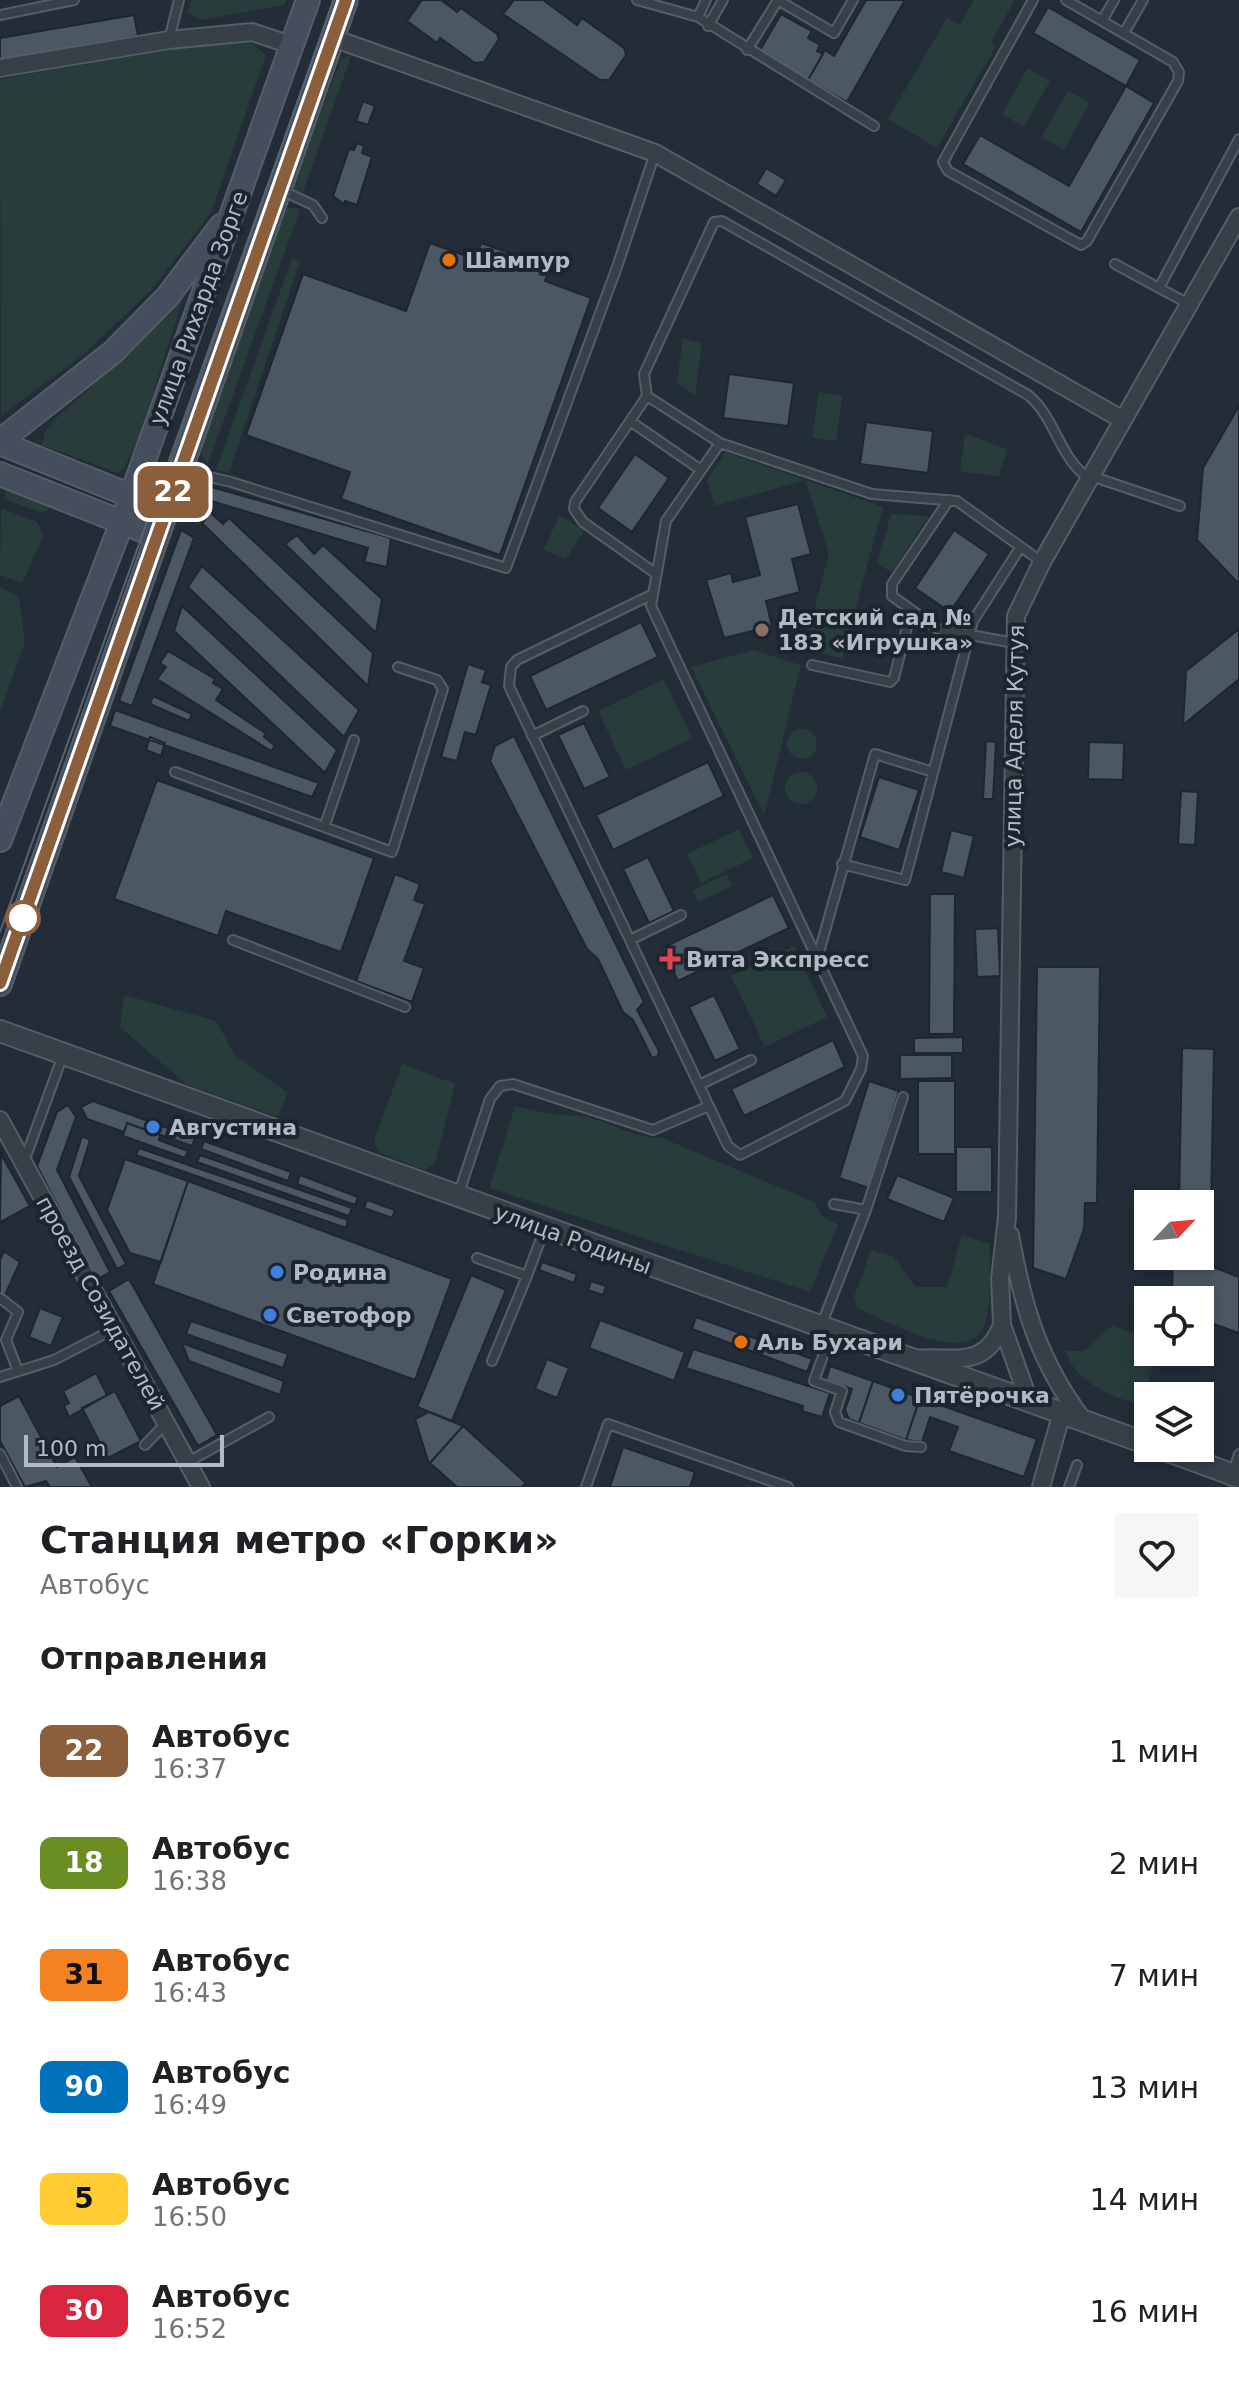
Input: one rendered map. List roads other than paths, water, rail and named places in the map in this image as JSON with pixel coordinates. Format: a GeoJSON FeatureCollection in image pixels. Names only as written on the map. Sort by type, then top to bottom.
{"type":"FeatureCollection","features":[{"type":"Feature","properties":{"kind":"main road","name":"улица Рихарда Зорге"},"geometry":{"type":"LineString","coordinates":[[0,840],[122,522],[308,0]]}},
{"type":"Feature","properties":{"kind":"main road","name":"улица Рихарда Зорге"},"geometry":{"type":"LineString","coordinates":[[0,984],[346,0]]}},
{"type":"Feature","properties":{"kind":"main road"},"geometry":{"type":"LineString","coordinates":[[166,510],[0,442],[113,352],[168,296],[234,209]]}},
{"type":"Feature","properties":{"kind":"main road"},"geometry":{"type":"LineString","coordinates":[[3,479],[157,536]]}},
{"type":"Feature","properties":{"kind":"street"},"geometry":{"type":"LineString","coordinates":[[0,68],[169,40],[252,32],[291,45]]}},
{"type":"Feature","properties":{"kind":"street"},"geometry":{"type":"LineString","coordinates":[[333,38],[655,153],[1123,420]]}},
{"type":"Feature","properties":{"kind":"street","name":"улица Аделя Кутуя"},"geometry":{"type":"LineString","coordinates":[[1007,1217],[1014,643],[1019,604],[1239,217]]}},
{"type":"Feature","properties":{"kind":"street","name":"улица Родины"},"geometry":{"type":"LineString","coordinates":[[0,1031],[1134,1439]]}},
{"type":"Feature","properties":{"kind":"street","name":"проезд Созидателей"},"geometry":{"type":"LineString","coordinates":[[0,1120],[201,1487]]}},
{"type":"Feature","properties":{"kind":"street"},"geometry":{"type":"LineString","coordinates":[[1007,1217],[1000,1279],[1002,1325],[1029,1401]]}},
{"type":"Feature","properties":{"kind":"street"},"geometry":{"type":"LineString","coordinates":[[1007,1217],[1023,1296],[1042,1354],[1052,1377],[1083,1420]]}},
{"type":"Feature","properties":{"kind":"street"},"geometry":{"type":"LineString","coordinates":[[913,1359],[976,1357],[990,1347],[1002,1325]]}},
{"type":"Feature","properties":{"kind":"street"},"geometry":{"type":"LineString","coordinates":[[1041,1487],[1062,1412]]}},
{"type":"Feature","properties":{"kind":"street"},"geometry":{"type":"LineString","coordinates":[[1198,1462],[1236,1476]]}},
{"type":"Feature","properties":{"kind":"lane"},"geometry":{"type":"LineString","coordinates":[[0,15],[74,0]]}},
{"type":"Feature","properties":{"kind":"lane"},"geometry":{"type":"LineString","coordinates":[[169,40],[179,0]]}},
{"type":"Feature","properties":{"kind":"lane"},"geometry":{"type":"LineString","coordinates":[[637,0],[666,4],[698,17],[874,126]]}},
{"type":"Feature","properties":{"kind":"lane"},"geometry":{"type":"LineString","coordinates":[[698,17],[706,0]]}},
{"type":"Feature","properties":{"kind":"lane"},"geometry":{"type":"LineString","coordinates":[[708,26],[723,0]]}},
{"type":"Feature","properties":{"kind":"lane"},"geometry":{"type":"LineString","coordinates":[[747,50],[778,0],[834,33],[853,0]]}},
{"type":"Feature","properties":{"kind":"lane"},"geometry":{"type":"LineString","coordinates":[[1033,0],[943,162],[948,171],[1078,245],[1087,241],[1178,81],[1179,72],[1173,62],[1066,0]]}},
{"type":"Feature","properties":{"kind":"lane"},"geometry":{"type":"LineString","coordinates":[[1102,21],[1114,0]]}},
{"type":"Feature","properties":{"kind":"lane"},"geometry":{"type":"LineString","coordinates":[[1124,33],[1143,0]]}},
{"type":"Feature","properties":{"kind":"lane"},"geometry":{"type":"LineString","coordinates":[[1159,288],[1239,139]]}},
{"type":"Feature","properties":{"kind":"lane"},"geometry":{"type":"LineString","coordinates":[[180,470],[231,482],[506,568],[617,267],[655,153]]}},
{"type":"Feature","properties":{"kind":"lane"},"geometry":{"type":"LineString","coordinates":[[279,189],[313,205],[322,218]]}},
{"type":"Feature","properties":{"kind":"lane"},"geometry":{"type":"LineString","coordinates":[[655,573],[583,522],[574,509],[575,502],[647,396],[644,374],[712,225],[722,221],[1028,395],[1044,413],[1071,461],[1089,477],[1180,506]]}},
{"type":"Feature","properties":{"kind":"lane"},"geometry":{"type":"LineString","coordinates":[[1115,264],[1189,304]]}},
{"type":"Feature","properties":{"kind":"lane"},"geometry":{"type":"LineString","coordinates":[[647,396],[720,443],[872,494],[960,503],[1042,562]]}},
{"type":"Feature","properties":{"kind":"lane"},"geometry":{"type":"LineString","coordinates":[[630,421],[701,470]]}},
{"type":"Feature","properties":{"kind":"lane"},"geometry":{"type":"LineString","coordinates":[[665,593],[651,594],[515,662],[509,689],[728,1146],[740,1155],[845,1101],[861,1069],[861,1049],[655,616],[651,594],[666,521],[720,443]]}},
{"type":"Feature","properties":{"kind":"lane"},"geometry":{"type":"LineString","coordinates":[[949,500],[892,584],[894,599],[938,629],[1014,643]]}},
{"type":"Feature","properties":{"kind":"lane"},"geometry":{"type":"LineString","coordinates":[[842,864],[905,880],[978,609],[1020,548]]}},
{"type":"Feature","properties":{"kind":"lane"},"geometry":{"type":"LineString","coordinates":[[812,665],[890,682],[894,678],[911,611]]}},
{"type":"Feature","properties":{"kind":"lane"},"geometry":{"type":"LineString","coordinates":[[175,772],[392,852],[443,689],[437,680],[398,667]]}},
{"type":"Feature","properties":{"kind":"lane"},"geometry":{"type":"LineString","coordinates":[[532,736],[583,711]]}},
{"type":"Feature","properties":{"kind":"lane"},"geometry":{"type":"LineString","coordinates":[[325,825],[354,740]]}},
{"type":"Feature","properties":{"kind":"lane"},"geometry":{"type":"LineString","coordinates":[[818,957],[875,754],[933,772]]}},
{"type":"Feature","properties":{"kind":"lane"},"geometry":{"type":"LineString","coordinates":[[630,940],[681,915]]}},
{"type":"Feature","properties":{"kind":"lane"},"geometry":{"type":"LineString","coordinates":[[233,940],[405,1007]]}},
{"type":"Feature","properties":{"kind":"lane"},"geometry":{"type":"LineString","coordinates":[[24,1162],[63,1054]]}},
{"type":"Feature","properties":{"kind":"lane"},"geometry":{"type":"LineString","coordinates":[[699,1085],[751,1060]]}},
{"type":"Feature","properties":{"kind":"lane"},"geometry":{"type":"LineString","coordinates":[[458,1197],[490,1099],[500,1086],[513,1084],[653,1130],[709,1106]]}},
{"type":"Feature","properties":{"kind":"lane"},"geometry":{"type":"LineString","coordinates":[[903,1097],[826,1328],[814,1381],[842,1391],[835,1412],[839,1422],[906,1446],[921,1447]]}},
{"type":"Feature","properties":{"kind":"lane"},"geometry":{"type":"LineString","coordinates":[[834,1204],[866,1210]]}},
{"type":"Feature","properties":{"kind":"lane"},"geometry":{"type":"LineString","coordinates":[[492,1361],[544,1229]]}},
{"type":"Feature","properties":{"kind":"lane"},"geometry":{"type":"LineString","coordinates":[[477,1258],[527,1276]]}},
{"type":"Feature","properties":{"kind":"lane"},"geometry":{"type":"LineString","coordinates":[[0,1298],[18,1312],[6,1340],[18,1371]]}},
{"type":"Feature","properties":{"kind":"lane"},"geometry":{"type":"LineString","coordinates":[[0,1377],[54,1360],[116,1328]]}},
{"type":"Feature","properties":{"kind":"lane"},"geometry":{"type":"LineString","coordinates":[[188,1462],[269,1417]]}},
{"type":"Feature","properties":{"kind":"lane"},"geometry":{"type":"LineString","coordinates":[[145,1445],[167,1422]]}},
{"type":"Feature","properties":{"kind":"lane"},"geometry":{"type":"LineString","coordinates":[[586,1487],[608,1424],[772,1484],[788,1487]]}},
{"type":"Feature","properties":{"kind":"lane"},"geometry":{"type":"LineString","coordinates":[[0,1454],[17,1487]]}},
{"type":"Feature","properties":{"kind":"lane"},"geometry":{"type":"LineString","coordinates":[[1236,1476],[1239,1454]]}},
{"type":"Feature","properties":{"kind":"lane"},"geometry":{"type":"LineString","coordinates":[[1069,1487],[1077,1465]]}},
{"type":"Feature","properties":{"kind":"tram line"},"geometry":{"type":"LineString","coordinates":[[0,932],[334,0]]}},
{"type":"Feature","properties":{"kind":"place","name":"Шампур"},"geometry":{"type":"Point","coordinates":[449,260]}},
{"type":"Feature","properties":{"kind":"place","name":"Детский сад № 183 «Игрушка»"},"geometry":{"type":"Point","coordinates":[762,630]}},
{"type":"Feature","properties":{"kind":"place","name":"Вита Экспресс"},"geometry":{"type":"Point","coordinates":[670,959]}},
{"type":"Feature","properties":{"kind":"place","name":"Августина"},"geometry":{"type":"Point","coordinates":[153,1127]}},
{"type":"Feature","properties":{"kind":"place","name":"Родина"},"geometry":{"type":"Point","coordinates":[277,1272]}},
{"type":"Feature","properties":{"kind":"place","name":"Светофор"},"geometry":{"type":"Point","coordinates":[270,1315]}},
{"type":"Feature","properties":{"kind":"place","name":"Аль Бухари"},"geometry":{"type":"Point","coordinates":[741,1342]}},
{"type":"Feature","properties":{"kind":"place","name":"Пятёрочка"},"geometry":{"type":"Point","coordinates":[898,1395]}}]}
